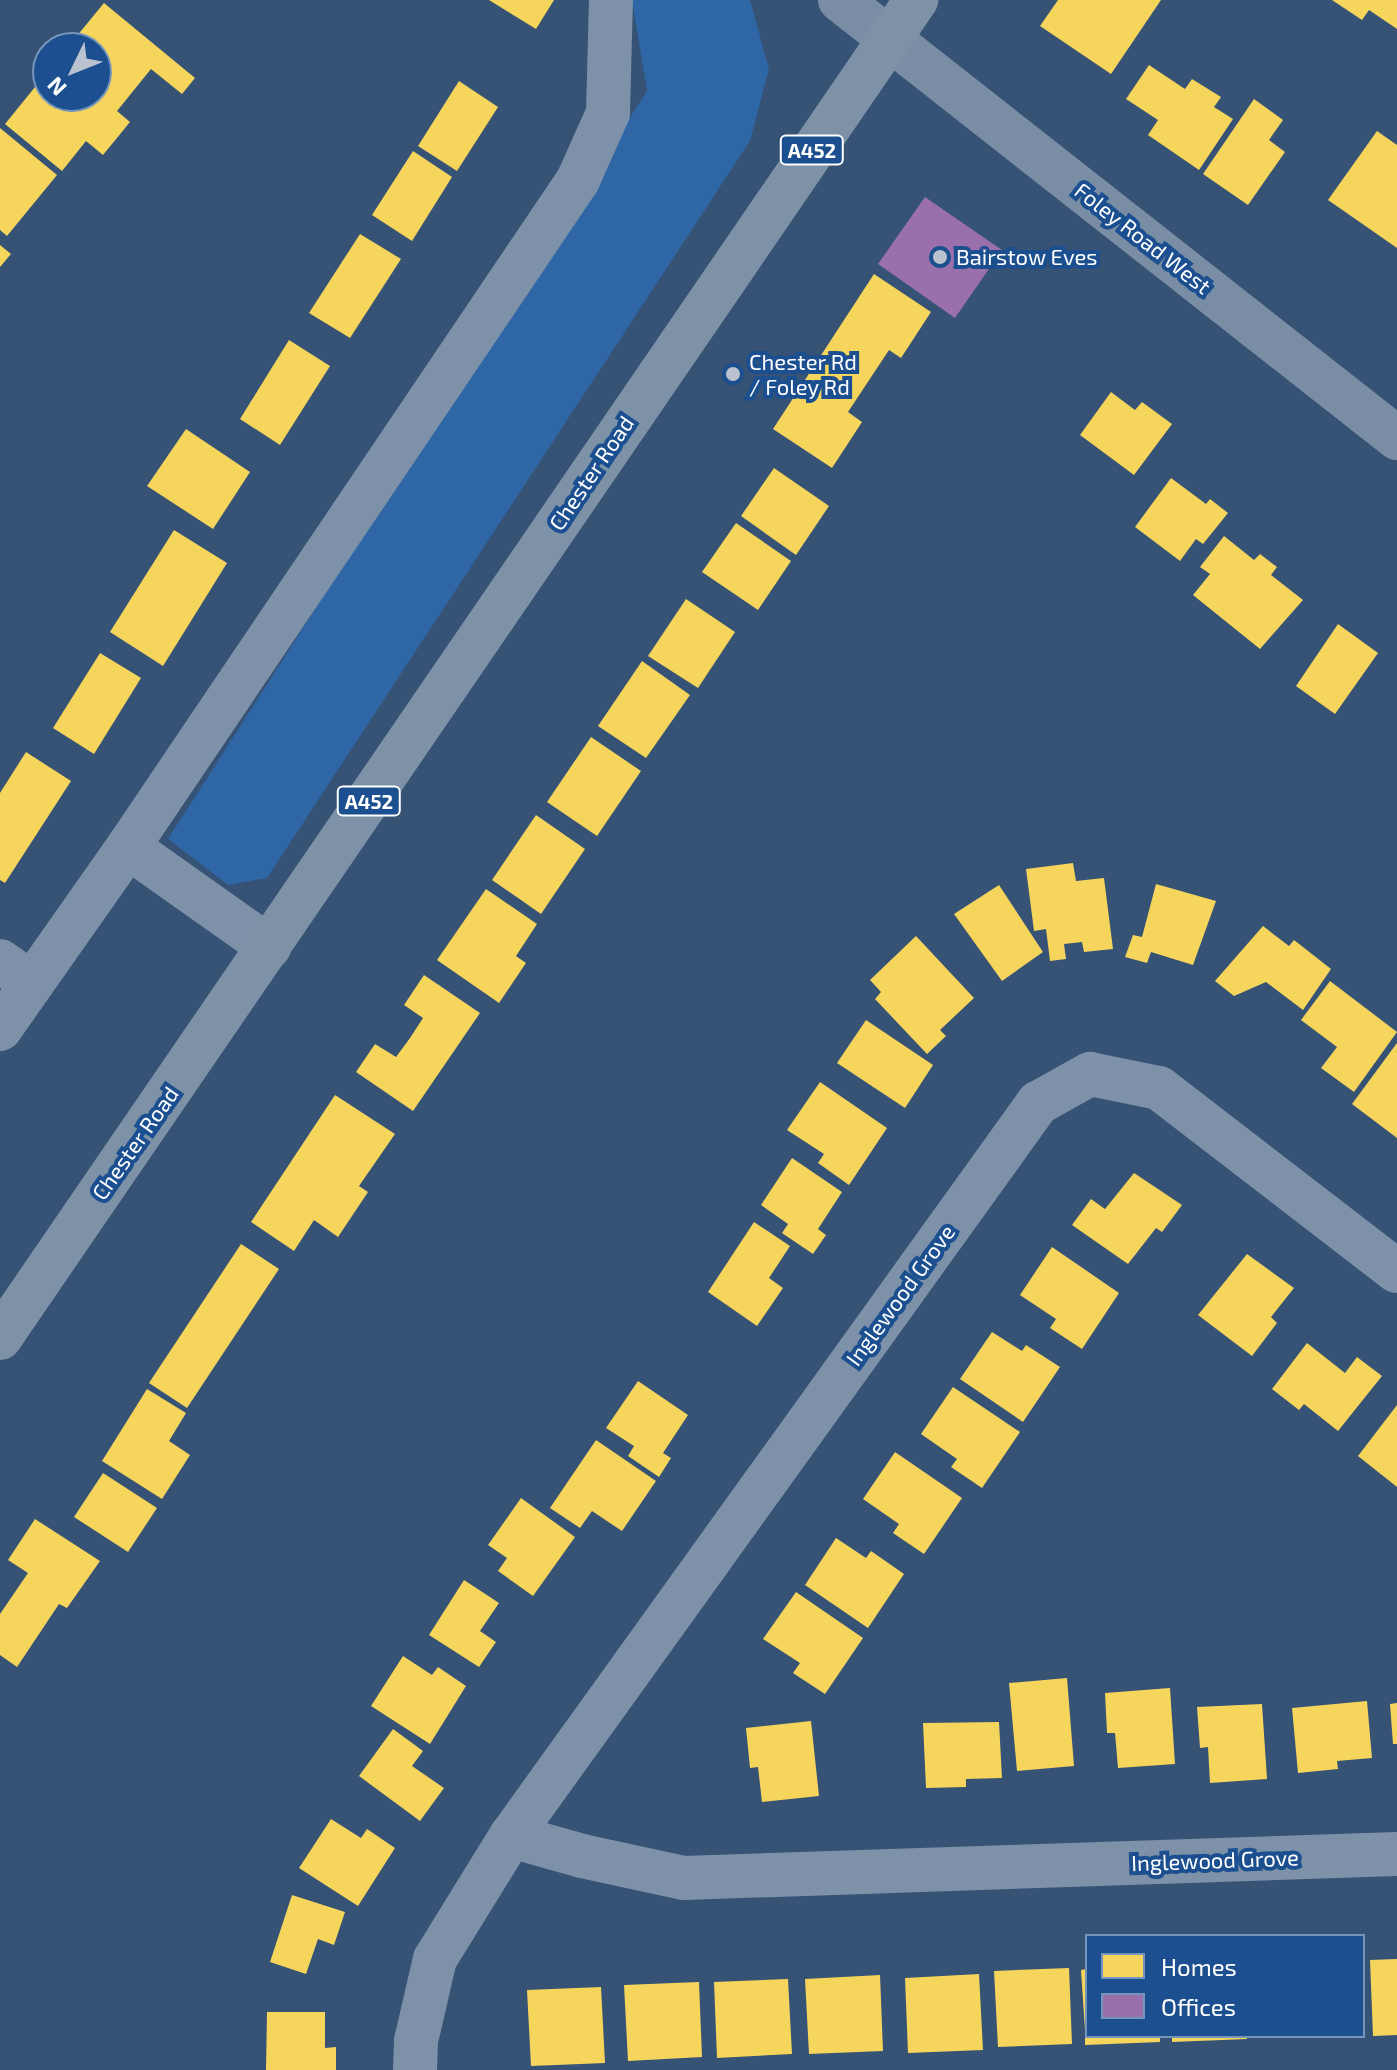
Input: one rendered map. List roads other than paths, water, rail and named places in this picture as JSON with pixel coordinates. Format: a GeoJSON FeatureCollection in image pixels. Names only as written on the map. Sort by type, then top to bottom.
{"type":"FeatureCollection","features":[{"type":"Feature","properties":{"kind":"highway","name":"Chester Road"},"geometry":{"type":"LineString","coordinates":[[0,1338],[916,0]]}},
{"type":"Feature","properties":{"kind":"main road","name":"Foley Road West"},"geometry":{"type":"LineString","coordinates":[[840,0],[1397,438]]}},
{"type":"Feature","properties":{"kind":"street"},"geometry":{"type":"LineString","coordinates":[[0,1029],[16,972],[128,847],[578,180],[608,113],[611,0]]}},
{"type":"Feature","properties":{"kind":"street"},"geometry":{"type":"LineString","coordinates":[[128,847],[269,947]]}},
{"type":"Feature","properties":{"kind":"street","name":"Inglewood Grove"},"geometry":{"type":"LineString","coordinates":[[415,2070],[416,2041],[435,1959],[511,1836],[1038,1103],[1090,1074],[1159,1088],[1397,1271]]}},
{"type":"Feature","properties":{"kind":"street","name":"Inglewood Grove"},"geometry":{"type":"LineString","coordinates":[[511,1836],[582,1856],[684,1878],[1397,1854]]}},
{"type":"Feature","properties":{"kind":"place","name":"Bairstow Eves"},"geometry":{"type":"Point","coordinates":[940,257]}},
{"type":"Feature","properties":{"kind":"place","name":"Chester Rd / Foley Rd"},"geometry":{"type":"Point","coordinates":[733,374]}}]}
